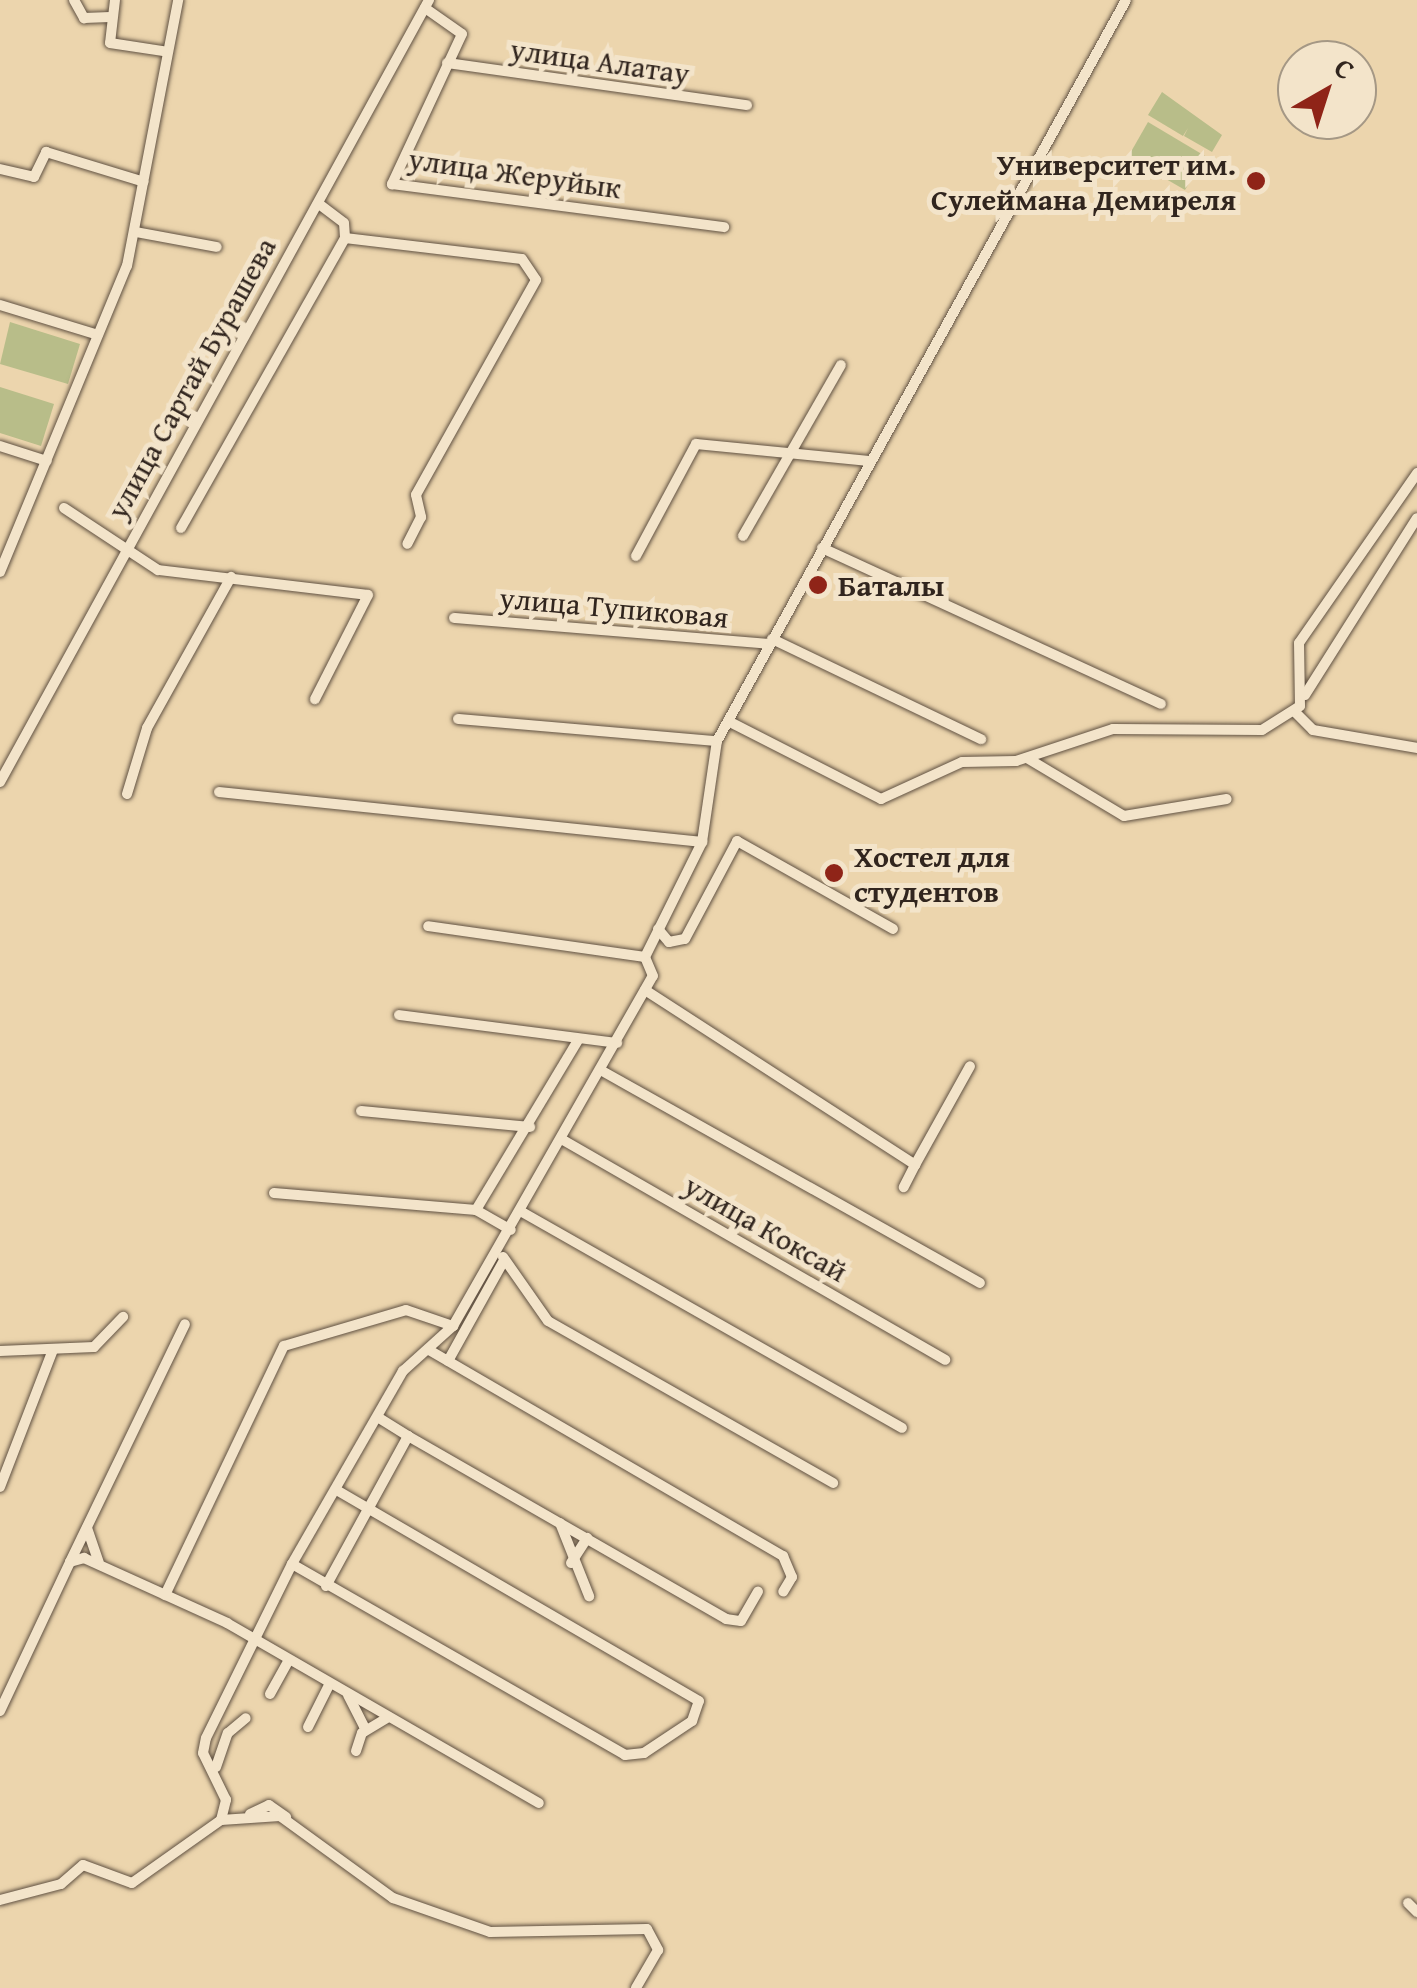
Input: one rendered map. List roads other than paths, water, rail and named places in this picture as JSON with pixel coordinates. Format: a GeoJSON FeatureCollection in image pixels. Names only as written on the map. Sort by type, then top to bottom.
{"type":"FeatureCollection","features":[{"type":"Feature","properties":{"kind":"street"},"geometry":{"type":"LineString","coordinates":[[74,0],[84,18],[110,17]]}},
{"type":"Feature","properties":{"kind":"street"},"geometry":{"type":"LineString","coordinates":[[115,0],[110,17],[110,43],[163,51]]}},
{"type":"Feature","properties":{"kind":"street"},"geometry":{"type":"LineString","coordinates":[[0,572],[136,232],[163,51],[178,0]]}},
{"type":"Feature","properties":{"kind":"street"},"geometry":{"type":"LineString","coordinates":[[645,956],[702,842],[718,741],[728,721],[1126,0]]}},
{"type":"Feature","properties":{"kind":"street","name":"улица Жеруйык"},"geometry":{"type":"LineString","coordinates":[[427,4],[461,31],[392,184],[724,226]]}},
{"type":"Feature","properties":{"kind":"street","name":"улица Сартай Бурашева"},"geometry":{"type":"LineString","coordinates":[[0,782],[427,4]]}},
{"type":"Feature","properties":{"kind":"street","name":"улица Алатау"},"geometry":{"type":"LineString","coordinates":[[447,62],[747,105]]}},
{"type":"Feature","properties":{"kind":"street"},"geometry":{"type":"LineString","coordinates":[[0,169],[34,177],[46,152],[144,182]]}},
{"type":"Feature","properties":{"kind":"street"},"geometry":{"type":"LineString","coordinates":[[181,528],[345,238],[344,223],[319,204]]}},
{"type":"Feature","properties":{"kind":"street"},"geometry":{"type":"LineString","coordinates":[[136,232],[216,246]]}},
{"type":"Feature","properties":{"kind":"street"},"geometry":{"type":"LineString","coordinates":[[345,238],[522,259],[536,273],[416,495],[421,517],[407,544]]}},
{"type":"Feature","properties":{"kind":"street"},"geometry":{"type":"LineString","coordinates":[[0,306],[98,335]]}},
{"type":"Feature","properties":{"kind":"street"},"geometry":{"type":"LineString","coordinates":[[743,536],[842,365]]}},
{"type":"Feature","properties":{"kind":"street"},"geometry":{"type":"LineString","coordinates":[[636,556],[696,444],[792,450],[869,461]]}},
{"type":"Feature","properties":{"kind":"street"},"geometry":{"type":"LineString","coordinates":[[0,446],[47,461]]}},
{"type":"Feature","properties":{"kind":"street"},"geometry":{"type":"LineString","coordinates":[[1305,695],[1299,643],[1417,472]]}},
{"type":"Feature","properties":{"kind":"street"},"geometry":{"type":"LineString","coordinates":[[64,508],[158,570],[368,595],[315,699]]}},
{"type":"Feature","properties":{"kind":"street"},"geometry":{"type":"LineString","coordinates":[[728,721],[881,799],[962,762],[1026,758],[1113,728],[1235,733],[1294,712],[1417,518]]}},
{"type":"Feature","properties":{"kind":"street"},"geometry":{"type":"LineString","coordinates":[[822,548],[1161,704]]}},
{"type":"Feature","properties":{"kind":"street"},"geometry":{"type":"LineString","coordinates":[[128,794],[147,728],[231,577]]}},
{"type":"Feature","properties":{"kind":"street","name":"улица Тупиковая"},"geometry":{"type":"LineString","coordinates":[[454,618],[771,642]]}},
{"type":"Feature","properties":{"kind":"street"},"geometry":{"type":"LineString","coordinates":[[771,642],[980,739]]}},
{"type":"Feature","properties":{"kind":"street"},"geometry":{"type":"LineString","coordinates":[[1294,712],[1313,730],[1417,748]]}},
{"type":"Feature","properties":{"kind":"street"},"geometry":{"type":"LineString","coordinates":[[458,719],[718,741]]}},
{"type":"Feature","properties":{"kind":"street"},"geometry":{"type":"LineString","coordinates":[[1026,758],[1124,816],[1227,798]]}},
{"type":"Feature","properties":{"kind":"street"},"geometry":{"type":"LineString","coordinates":[[220,792],[702,842]]}},
{"type":"Feature","properties":{"kind":"street"},"geometry":{"type":"LineString","coordinates":[[658,930],[669,942],[685,939],[737,842],[893,929]]}},
{"type":"Feature","properties":{"kind":"street"},"geometry":{"type":"LineString","coordinates":[[428,926],[645,956],[654,965],[604,1072],[511,1230],[448,1361]]}},
{"type":"Feature","properties":{"kind":"street"},"geometry":{"type":"LineString","coordinates":[[645,990],[914,1165]]}},
{"type":"Feature","properties":{"kind":"street"},"geometry":{"type":"LineString","coordinates":[[399,1016],[617,1042]]}},
{"type":"Feature","properties":{"kind":"street"},"geometry":{"type":"LineString","coordinates":[[476,1210],[530,1127],[578,1040]]}},
{"type":"Feature","properties":{"kind":"street"},"geometry":{"type":"LineString","coordinates":[[904,1188],[970,1066]]}},
{"type":"Feature","properties":{"kind":"street"},"geometry":{"type":"LineString","coordinates":[[604,1072],[980,1284]]}},
{"type":"Feature","properties":{"kind":"street"},"geometry":{"type":"LineString","coordinates":[[361,1112],[530,1127]]}},
{"type":"Feature","properties":{"kind":"street","name":"улица Коксай"},"geometry":{"type":"LineString","coordinates":[[563,1140],[945,1360]]}},
{"type":"Feature","properties":{"kind":"street"},"geometry":{"type":"LineString","coordinates":[[274,1193],[476,1210],[511,1230]]}},
{"type":"Feature","properties":{"kind":"street"},"geometry":{"type":"LineString","coordinates":[[522,1212],[902,1428]]}},
{"type":"Feature","properties":{"kind":"street"},"geometry":{"type":"LineString","coordinates":[[216,1767],[199,1755],[292,1564],[403,1371],[453,1326],[502,1252]]}},
{"type":"Feature","properties":{"kind":"street"},"geometry":{"type":"LineString","coordinates":[[502,1252],[548,1321],[833,1484]]}},
{"type":"Feature","properties":{"kind":"street"},"geometry":{"type":"LineString","coordinates":[[165,1595],[284,1346],[406,1310],[453,1326]]}},
{"type":"Feature","properties":{"kind":"street"},"geometry":{"type":"LineString","coordinates":[[0,1351],[94,1347],[123,1318]]}},
{"type":"Feature","properties":{"kind":"street"},"geometry":{"type":"LineString","coordinates":[[0,1711],[186,1324]]}},
{"type":"Feature","properties":{"kind":"street"},"geometry":{"type":"LineString","coordinates":[[0,1487],[53,1350]]}},
{"type":"Feature","properties":{"kind":"street"},"geometry":{"type":"LineString","coordinates":[[429,1350],[784,1556],[792,1577],[783,1592]]}},
{"type":"Feature","properties":{"kind":"street"},"geometry":{"type":"LineString","coordinates":[[376,1417],[726,1619],[741,1621],[758,1591]]}},
{"type":"Feature","properties":{"kind":"street"},"geometry":{"type":"LineString","coordinates":[[326,1586],[408,1436]]}},
{"type":"Feature","properties":{"kind":"street"},"geometry":{"type":"LineString","coordinates":[[292,1564],[625,1755],[644,1753],[692,1721],[700,1701],[337,1490]]}},
{"type":"Feature","properties":{"kind":"street"},"geometry":{"type":"LineString","coordinates":[[560,1523],[572,1564],[589,1596]]}},
{"type":"Feature","properties":{"kind":"street"},"geometry":{"type":"LineString","coordinates":[[86,1527],[102,1565]]}},
{"type":"Feature","properties":{"kind":"street"},"geometry":{"type":"LineString","coordinates":[[572,1564],[587,1538]]}},
{"type":"Feature","properties":{"kind":"street"},"geometry":{"type":"LineString","coordinates":[[70,1562],[102,1565],[254,1638],[329,1685],[539,1803]]}},
{"type":"Feature","properties":{"kind":"street"},"geometry":{"type":"LineString","coordinates":[[270,1694],[289,1660]]}},
{"type":"Feature","properties":{"kind":"street"},"geometry":{"type":"LineString","coordinates":[[308,1727],[329,1685]]}},
{"type":"Feature","properties":{"kind":"street"},"geometry":{"type":"LineString","coordinates":[[348,1695],[366,1730]]}},
{"type":"Feature","properties":{"kind":"street"},"geometry":{"type":"LineString","coordinates":[[221,1820],[227,1806],[216,1767],[228,1733],[246,1718]]}},
{"type":"Feature","properties":{"kind":"street"},"geometry":{"type":"LineString","coordinates":[[356,1750],[366,1730],[388,1718]]}},
{"type":"Feature","properties":{"kind":"street"},"geometry":{"type":"LineString","coordinates":[[0,1900],[61,1884],[83,1865],[132,1883],[221,1820],[249,1814],[288,1820],[393,1898],[490,1932],[647,1929],[658,1950],[636,1988]]}},
{"type":"Feature","properties":{"kind":"place","name":"Университет им. Сулеймана Демиреля"},"geometry":{"type":"Point","coordinates":[1256,181]}},
{"type":"Feature","properties":{"kind":"place","name":"Баталы"},"geometry":{"type":"Point","coordinates":[818,585]}},
{"type":"Feature","properties":{"kind":"place","name":"Хостел для студентов"},"geometry":{"type":"Point","coordinates":[834,873]}}]}
